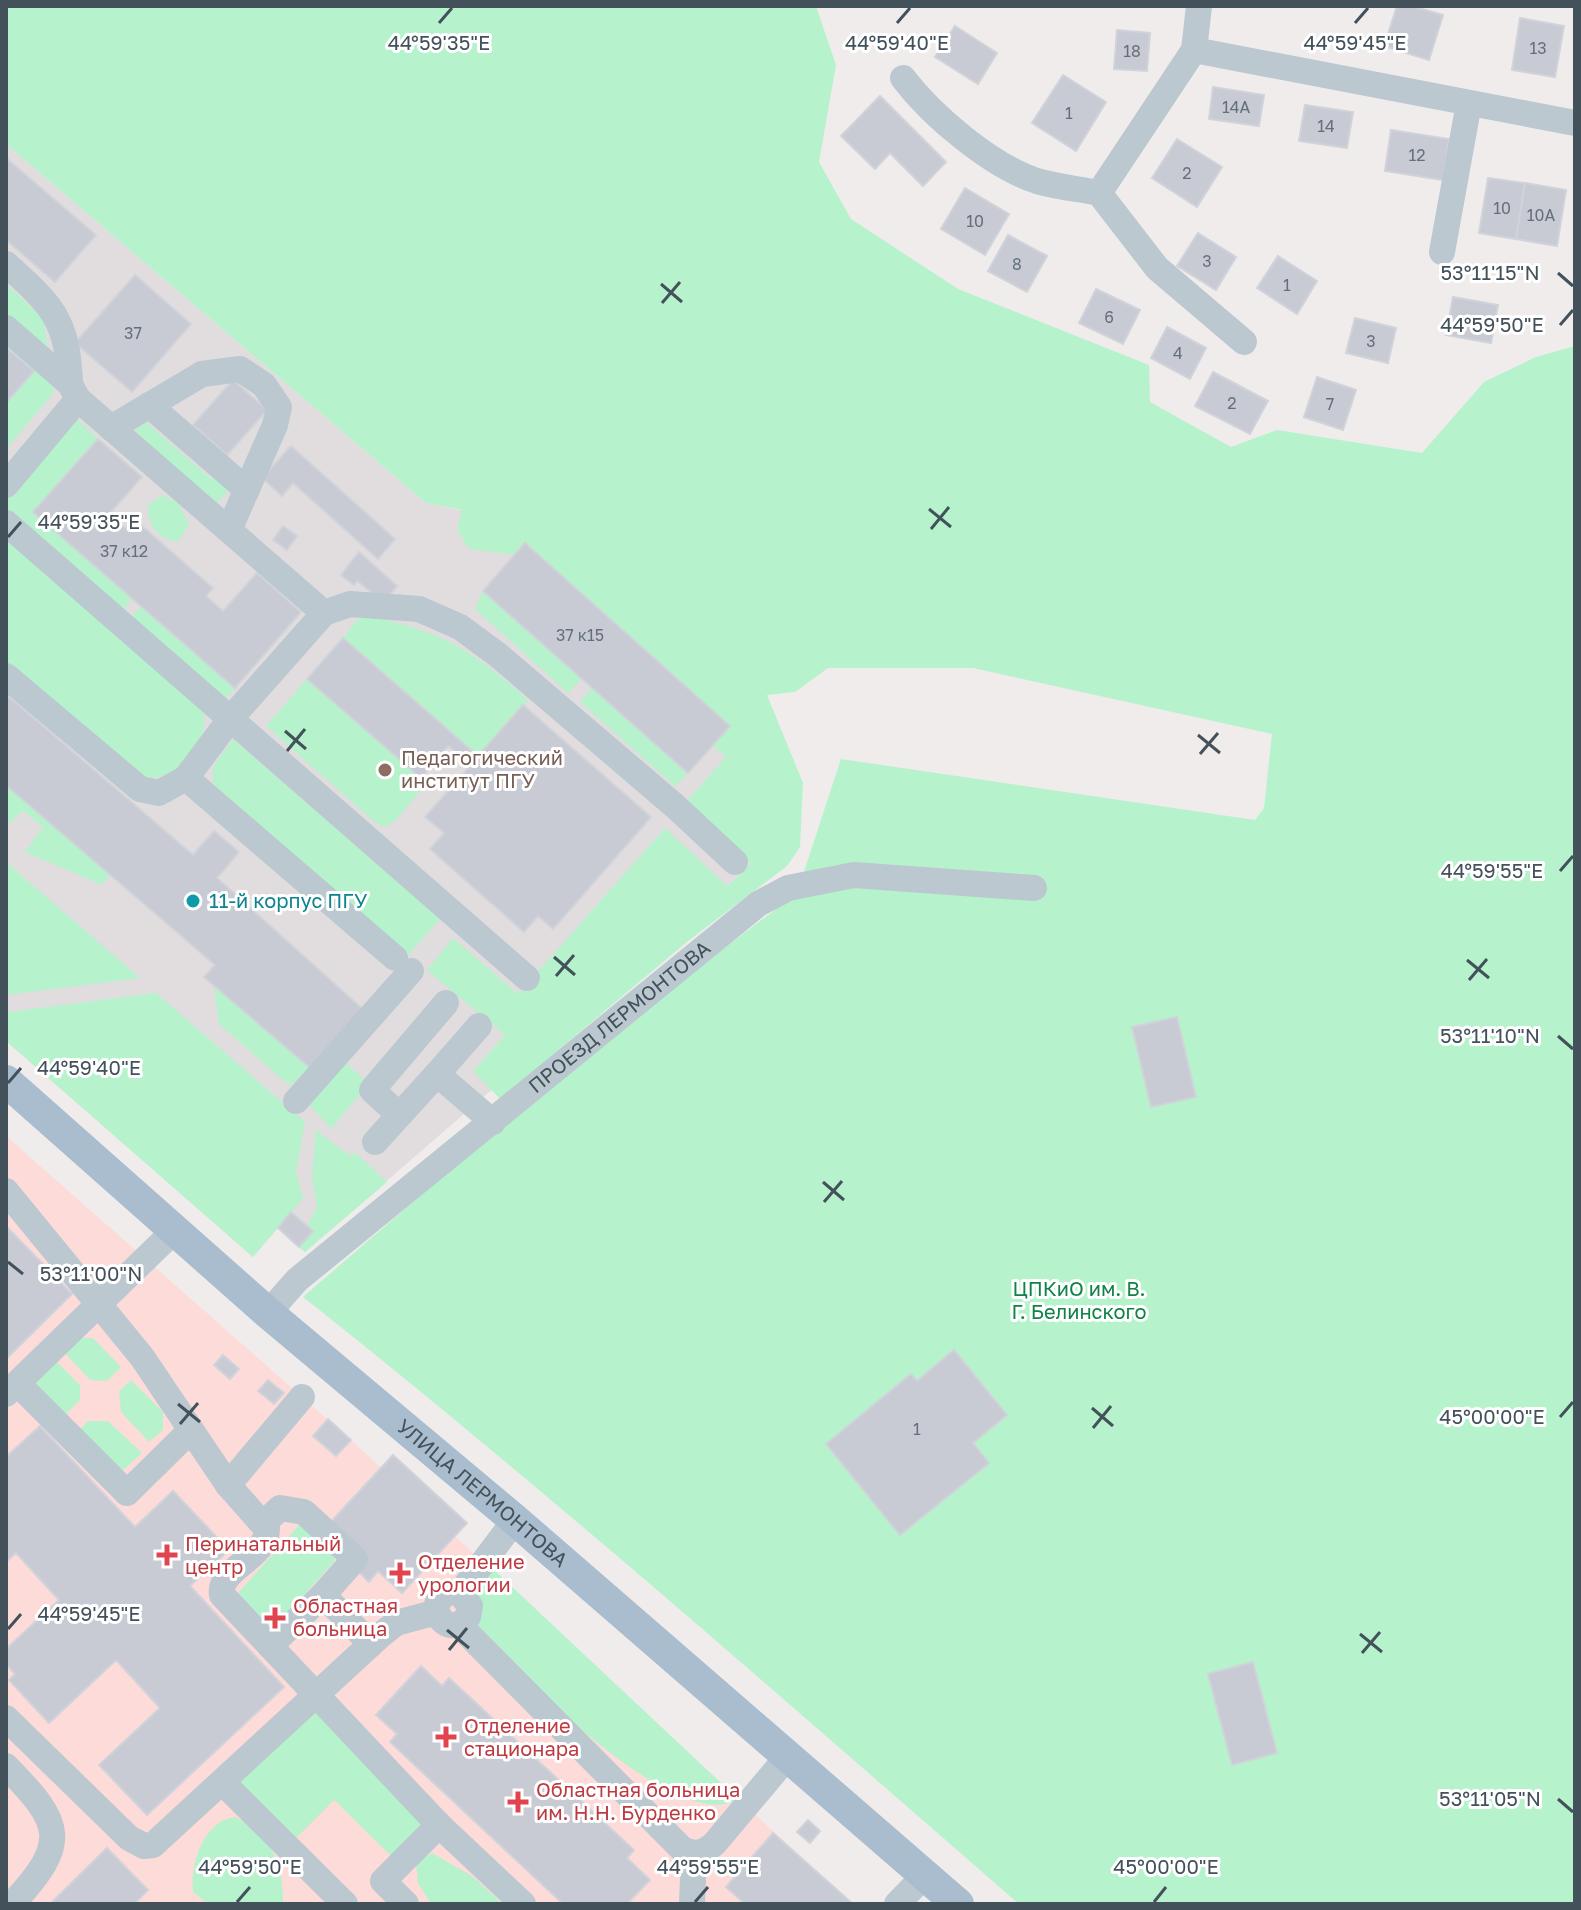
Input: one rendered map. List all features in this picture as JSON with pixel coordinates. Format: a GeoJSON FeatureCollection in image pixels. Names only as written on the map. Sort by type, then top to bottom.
{"type":"FeatureCollection","features":[{"type":"Feature","properties":{"kind":"main road","name":"УЛИЦА ЛЕРМОНТОВА"},"geometry":{"type":"LineString","coordinates":[[6,1081],[268,1313],[317,1380],[515,1520],[958,1904]]}},
{"type":"Feature","properties":{"kind":"street"},"geometry":{"type":"LineString","coordinates":[[1099,193],[1194,50],[1199,6]]}},
{"type":"Feature","properties":{"kind":"street"},"geometry":{"type":"LineString","coordinates":[[1194,50],[1575,123]]}},
{"type":"Feature","properties":{"kind":"street"},"geometry":{"type":"LineString","coordinates":[[903,78],[923,103],[965,141],[1035,180],[1099,193],[1157,268],[1244,342]]}},
{"type":"Feature","properties":{"kind":"street"},"geometry":{"type":"LineString","coordinates":[[1442,252],[1469,103]]}},
{"type":"Feature","properties":{"kind":"street"},"geometry":{"type":"LineString","coordinates":[[6,264],[41,295],[62,325],[74,392],[6,485]]}},
{"type":"Feature","properties":{"kind":"street"},"geometry":{"type":"LineString","coordinates":[[6,328],[111,428],[324,613]]}},
{"type":"Feature","properties":{"kind":"street"},"geometry":{"type":"LineString","coordinates":[[111,428],[202,374],[240,369],[264,385],[279,407],[275,425],[229,530]]}},
{"type":"Feature","properties":{"kind":"street"},"geometry":{"type":"LineString","coordinates":[[149,405],[247,490]]}},
{"type":"Feature","properties":{"kind":"street"},"geometry":{"type":"LineString","coordinates":[[6,523],[527,978]]}},
{"type":"Feature","properties":{"kind":"street"},"geometry":{"type":"LineString","coordinates":[[6,676],[140,789],[159,793],[186,778],[231,718],[324,613],[350,604],[419,609],[460,627],[498,655],[665,797],[735,862]]}},
{"type":"Feature","properties":{"kind":"street"},"geometry":{"type":"LineString","coordinates":[[186,778],[403,964],[296,1101]]}},
{"type":"Feature","properties":{"kind":"street","name":"ПРОЕЗД ЛЕРМОНТОВА"},"geometry":{"type":"LineString","coordinates":[[268,1313],[297,1280],[493,1122],[579,1048],[773,894],[807,883],[854,875],[1034,888]]}},
{"type":"Feature","properties":{"kind":"street"},"geometry":{"type":"LineString","coordinates":[[399,1115],[372,1090],[446,1003]]}},
{"type":"Feature","properties":{"kind":"street"},"geometry":{"type":"LineString","coordinates":[[375,1142],[479,1026]]}},
{"type":"Feature","properties":{"kind":"street"},"geometry":{"type":"LineString","coordinates":[[437,1074],[493,1122]]}},
{"type":"Feature","properties":{"kind":"street"},"geometry":{"type":"LineString","coordinates":[[6,1191],[142,1357],[228,1485],[264,1523],[267,1529],[264,1543],[224,1582],[220,1591],[439,1825],[523,1904]]}},
{"type":"Feature","properties":{"kind":"street"},"geometry":{"type":"LineString","coordinates":[[175,1230],[9,1391],[127,1493],[191,1430]]}},
{"type":"Feature","properties":{"kind":"street"},"geometry":{"type":"LineString","coordinates":[[228,1485],[317,1380]]}},
{"type":"Feature","properties":{"kind":"street"},"geometry":{"type":"LineString","coordinates":[[264,1523],[280,1508],[304,1512],[355,1559],[270,1646]]}},
{"type":"Feature","properties":{"kind":"street"},"geometry":{"type":"LineString","coordinates":[[6,1718],[129,1838],[144,1846],[161,1842],[316,1694],[396,1623],[448,1618],[470,1612],[468,1601],[460,1593],[515,1520]]}},
{"type":"Feature","properties":{"kind":"street"},"geometry":{"type":"LineString","coordinates":[[323,1595],[371,1644]]}},
{"type":"Feature","properties":{"kind":"street"},"geometry":{"type":"LineString","coordinates":[[448,1618],[682,1849],[694,1854],[705,1852],[715,1843],[788,1756]]}},
{"type":"Feature","properties":{"kind":"street"},"geometry":{"type":"LineString","coordinates":[[6,1766],[43,1804],[52,1830],[52,1855],[39,1875],[12,1904]]}},
{"type":"Feature","properties":{"kind":"street"},"geometry":{"type":"LineString","coordinates":[[224,1784],[345,1904]]}},
{"type":"Feature","properties":{"kind":"street"},"geometry":{"type":"LineString","coordinates":[[406,1904],[383,1881],[439,1825]]}},
{"type":"Feature","properties":{"kind":"street"},"geometry":{"type":"LineString","coordinates":[[692,1904],[694,1854]]}},
{"type":"Feature","properties":{"kind":"street"},"geometry":{"type":"LineString","coordinates":[[897,1904],[925,1875]]}},
{"type":"Feature","properties":{"kind":"shaded area","name":"Педагогический институт ПГУ"},"geometry":{"type":"Polygon","coordinates":[[[6,144],[426,503],[542,527],[753,696],[776,843],[305,1252],[278,1228],[253,1257],[6,1041],[6,144]]]}},
{"type":"Feature","properties":{"kind":"shaded area","name":"Областная больница"},"geometry":{"type":"Polygon","coordinates":[[[6,1136],[351,1440],[852,1904],[6,1904],[6,1136]]]}},
{"type":"Feature","properties":{"kind":"green space","name":"ЦПКиО им. В. Г. Белинского"},"geometry":{"type":"Polygon","coordinates":[[[6,6],[816,6],[836,65],[819,162],[851,219],[958,289],[1149,365],[1150,402],[1231,447],[1277,430],[1422,453],[1484,382],[1536,357],[1575,346],[1575,1904],[1019,1904],[575,1520],[303,1297],[575,1062],[797,893],[841,759],[1255,820],[1264,808],[1272,734],[973,668],[828,668],[795,692],[767,695],[803,783],[800,847],[787,866],[688,941],[500,1099],[473,1071],[505,1035],[427,970],[453,938],[518,994],[665,828],[727,886],[751,864],[685,803],[726,757],[712,745],[729,725],[526,544],[516,555],[469,549],[457,530],[462,510],[426,503],[6,144],[6,6]]]}},
{"type":"Feature","properties":{"kind":"green space"},"geometry":{"type":"Polygon","coordinates":[[[6,284],[44,319],[48,356],[6,319],[6,284]]]}},
{"type":"Feature","properties":{"kind":"green space"},"geometry":{"type":"Polygon","coordinates":[[[6,339],[54,386],[52,395],[6,449],[6,403],[34,371],[6,347],[6,339]]]}},
{"type":"Feature","properties":{"kind":"green space"},"geometry":{"type":"Polygon","coordinates":[[[72,415],[98,439],[34,513],[132,599],[120,614],[6,515],[6,495],[72,415]]]}},
{"type":"Feature","properties":{"kind":"green space"},"geometry":{"type":"Polygon","coordinates":[[[140,417],[211,479],[220,473],[234,484],[215,505],[141,439],[135,429],[140,417]]]}},
{"type":"Feature","properties":{"kind":"green space"},"geometry":{"type":"Polygon","coordinates":[[[162,495],[178,503],[189,524],[178,542],[159,534],[151,524],[149,504],[162,495]]]}},
{"type":"Feature","properties":{"kind":"green space"},"geometry":{"type":"Polygon","coordinates":[[[6,539],[203,711],[202,736],[196,748],[177,768],[152,778],[140,776],[6,662],[6,539]]]}},
{"type":"Feature","properties":{"kind":"green space"},"geometry":{"type":"Polygon","coordinates":[[[483,591],[581,679],[568,693],[475,609],[483,591]]]}},
{"type":"Feature","properties":{"kind":"green space"},"geometry":{"type":"Polygon","coordinates":[[[141,606],[235,688],[221,703],[128,621],[141,606]]]}},
{"type":"Feature","properties":{"kind":"green space"},"geometry":{"type":"Polygon","coordinates":[[[361,615],[413,627],[452,643],[488,666],[528,700],[478,756],[343,638],[361,615]]]}},
{"type":"Feature","properties":{"kind":"green space"},"geometry":{"type":"Polygon","coordinates":[[[307,679],[427,783],[395,821],[385,827],[377,824],[266,726],[307,679]]]}},
{"type":"Feature","properties":{"kind":"green space"},"geometry":{"type":"Polygon","coordinates":[[[592,688],[688,773],[675,786],[580,702],[592,688]]]}},
{"type":"Feature","properties":{"kind":"green space"},"geometry":{"type":"Polygon","coordinates":[[[233,739],[440,919],[405,959],[405,950],[213,787],[213,767],[233,739]]]}},
{"type":"Feature","properties":{"kind":"green space"},"geometry":{"type":"Polygon","coordinates":[[[6,785],[110,875],[102,885],[25,852],[43,827],[23,811],[6,826],[6,785]]]}},
{"type":"Feature","properties":{"kind":"green space"},"geometry":{"type":"Polygon","coordinates":[[[6,862],[140,978],[6,995],[6,862]]]}},
{"type":"Feature","properties":{"kind":"green space"},"geometry":{"type":"Polygon","coordinates":[[[214,986],[309,1068],[291,1085],[283,1080],[219,1024],[214,986]]]}},
{"type":"Feature","properties":{"kind":"green space"},"geometry":{"type":"Polygon","coordinates":[[[156,993],[305,1122],[296,1171],[303,1198],[253,1257],[6,1041],[8,1012],[156,993]]]}},
{"type":"Feature","properties":{"kind":"green space"},"geometry":{"type":"Polygon","coordinates":[[[343,1061],[369,1083],[331,1129],[309,1104],[343,1061]]]}},
{"type":"Feature","properties":{"kind":"green space"},"geometry":{"type":"Polygon","coordinates":[[[316,1130],[349,1155],[356,1153],[387,1182],[305,1252],[299,1247],[313,1232],[307,1226],[317,1207],[312,1176],[316,1130]]]}},
{"type":"Feature","properties":{"kind":"green space"},"geometry":{"type":"Polygon","coordinates":[[[77,1338],[93,1338],[121,1367],[107,1381],[90,1380],[63,1351],[77,1338]]]}},
{"type":"Feature","properties":{"kind":"green space"},"geometry":{"type":"Polygon","coordinates":[[[54,1359],[80,1385],[80,1400],[61,1419],[33,1381],[54,1359]]]}},
{"type":"Feature","properties":{"kind":"green space"},"geometry":{"type":"Polygon","coordinates":[[[131,1380],[163,1412],[163,1430],[149,1442],[121,1412],[119,1391],[131,1380]]]}},
{"type":"Feature","properties":{"kind":"green space"},"geometry":{"type":"Polygon","coordinates":[[[88,1421],[108,1421],[142,1453],[121,1472],[77,1433],[88,1421]]]}},
{"type":"Feature","properties":{"kind":"green space"},"geometry":{"type":"Polygon","coordinates":[[[302,1522],[335,1558],[334,1562],[273,1629],[236,1595],[302,1522]]]}},
{"type":"Feature","properties":{"kind":"green space"},"geometry":{"type":"Polygon","coordinates":[[[490,1566],[736,1797],[733,1802],[704,1803],[670,1791],[593,1739],[521,1674],[469,1623],[470,1590],[490,1566]]]}},
{"type":"Feature","properties":{"kind":"green space"},"geometry":{"type":"Polygon","coordinates":[[[310,1706],[428,1823],[393,1858],[334,1800],[295,1839],[237,1781],[310,1706]]]}},
{"type":"Feature","properties":{"kind":"green space"},"geometry":{"type":"Polygon","coordinates":[[[236,1817],[259,1834],[273,1853],[281,1875],[283,1904],[208,1904],[193,1892],[194,1869],[201,1845],[215,1826],[236,1817]]]}},
{"type":"Feature","properties":{"kind":"green space"},"geometry":{"type":"Polygon","coordinates":[[[432,1853],[472,1876],[503,1904],[431,1904],[418,1883],[416,1862],[432,1853]]]}},
{"type":"Feature","properties":{"kind":"building"},"geometry":{"type":"Polygon","coordinates":[[[1397,6],[1412,6],[1443,15],[1429,60],[1384,46],[1397,6]]]}},
{"type":"Feature","properties":{"kind":"building"},"geometry":{"type":"Polygon","coordinates":[[[1520,18],[1564,26],[1555,77],[1512,70],[1520,18]]]}},
{"type":"Feature","properties":{"kind":"building"},"geometry":{"type":"Polygon","coordinates":[[[955,26],[997,53],[978,84],[935,57],[955,26]]]}},
{"type":"Feature","properties":{"kind":"building"},"geometry":{"type":"Polygon","coordinates":[[[1117,30],[1150,33],[1147,71],[1114,69],[1117,30]]]}},
{"type":"Feature","properties":{"kind":"building"},"geometry":{"type":"Polygon","coordinates":[[[1063,75],[1106,102],[1076,151],[1032,123],[1063,75]]]}},
{"type":"Feature","properties":{"kind":"building"},"geometry":{"type":"Polygon","coordinates":[[[1213,87],[1264,95],[1259,126],[1209,119],[1213,87]]]}},
{"type":"Feature","properties":{"kind":"building"},"geometry":{"type":"Polygon","coordinates":[[[880,96],[946,162],[923,186],[890,153],[875,169],[841,136],[880,96]]]}},
{"type":"Feature","properties":{"kind":"building"},"geometry":{"type":"Polygon","coordinates":[[[1305,105],[1353,112],[1347,148],[1299,141],[1305,105]]]}},
{"type":"Feature","properties":{"kind":"building"},"geometry":{"type":"Polygon","coordinates":[[[1391,130],[1449,139],[1443,180],[1385,171],[1391,130]]]}},
{"type":"Feature","properties":{"kind":"building"},"geometry":{"type":"Polygon","coordinates":[[[1177,139],[1222,167],[1197,207],[1152,178],[1177,139]]]}},
{"type":"Feature","properties":{"kind":"building"},"geometry":{"type":"Polygon","coordinates":[[[6,158],[96,235],[55,282],[6,240],[6,158]]]}},
{"type":"Feature","properties":{"kind":"building"},"geometry":{"type":"Polygon","coordinates":[[[1488,178],[1525,183],[1516,239],[1479,233],[1488,178]]]}},
{"type":"Feature","properties":{"kind":"building"},"geometry":{"type":"Polygon","coordinates":[[[1525,183],[1566,190],[1557,246],[1516,239],[1525,183]]]}},
{"type":"Feature","properties":{"kind":"building"},"geometry":{"type":"Polygon","coordinates":[[[965,188],[1009,214],[985,255],[941,229],[965,188]]]}},
{"type":"Feature","properties":{"kind":"building"},"geometry":{"type":"Polygon","coordinates":[[[1198,233],[1236,257],[1216,290],[1177,266],[1198,233]]]}},
{"type":"Feature","properties":{"kind":"building"},"geometry":{"type":"Polygon","coordinates":[[[1008,235],[1047,256],[1027,292],[988,271],[1008,235]]]}},
{"type":"Feature","properties":{"kind":"building"},"geometry":{"type":"Polygon","coordinates":[[[1278,256],[1317,281],[1297,314],[1257,288],[1278,256]]]}},
{"type":"Feature","properties":{"kind":"building"},"geometry":{"type":"Polygon","coordinates":[[[135,275],[191,324],[132,392],[75,343],[135,275]]]}},
{"type":"Feature","properties":{"kind":"building"},"geometry":{"type":"Polygon","coordinates":[[[1096,289],[1140,310],[1123,344],[1079,323],[1096,289]]]}},
{"type":"Feature","properties":{"kind":"building"},"geometry":{"type":"Polygon","coordinates":[[[1453,297],[1498,305],[1491,343],[1446,335],[1453,297]]]}},
{"type":"Feature","properties":{"kind":"building"},"geometry":{"type":"Polygon","coordinates":[[[1355,318],[1396,328],[1388,363],[1346,353],[1355,318]]]}},
{"type":"Feature","properties":{"kind":"building"},"geometry":{"type":"Polygon","coordinates":[[[1167,327],[1206,348],[1190,379],[1151,358],[1167,327]]]}},
{"type":"Feature","properties":{"kind":"building"},"geometry":{"type":"Polygon","coordinates":[[[6,347],[34,371],[6,403],[6,347]]]}},
{"type":"Feature","properties":{"kind":"building"},"geometry":{"type":"Polygon","coordinates":[[[1213,372],[1268,401],[1250,434],[1195,406],[1213,372]]]}},
{"type":"Feature","properties":{"kind":"building"},"geometry":{"type":"Polygon","coordinates":[[[1317,377],[1356,390],[1343,430],[1304,417],[1317,377]]]}},
{"type":"Feature","properties":{"kind":"building"},"geometry":{"type":"Polygon","coordinates":[[[233,380],[267,410],[227,455],[193,425],[233,380]]]}},
{"type":"Feature","properties":{"kind":"building"},"geometry":{"type":"Polygon","coordinates":[[[98,439],[142,477],[109,514],[126,529],[134,519],[213,588],[206,596],[223,611],[257,573],[301,612],[235,688],[33,512],[98,439]]]}},
{"type":"Feature","properties":{"kind":"building"},"geometry":{"type":"Polygon","coordinates":[[[291,446],[395,539],[378,559],[293,483],[282,496],[262,478],[291,446]]]}},
{"type":"Feature","properties":{"kind":"building"},"geometry":{"type":"Polygon","coordinates":[[[283,526],[297,536],[287,550],[273,540],[283,526]]]}},
{"type":"Feature","properties":{"kind":"building"},"geometry":{"type":"Polygon","coordinates":[[[525,543],[730,726],[688,773],[483,591],[525,543]]]}},
{"type":"Feature","properties":{"kind":"building"},"geometry":{"type":"Polygon","coordinates":[[[359,552],[397,586],[384,602],[357,581],[354,585],[341,575],[359,552]]]}},
{"type":"Feature","properties":{"kind":"building"},"geometry":{"type":"Polygon","coordinates":[[[343,638],[478,756],[523,705],[651,817],[553,929],[538,916],[524,932],[430,849],[444,833],[425,817],[471,765],[448,746],[421,778],[307,679],[343,638]]]}},
{"type":"Feature","properties":{"kind":"building","name":"11-й корпус ПГУ"},"geometry":{"type":"Polygon","coordinates":[[[6,694],[193,855],[214,831],[239,852],[217,878],[367,1013],[316,1073],[204,977],[215,965],[6,785],[6,694]]]}},
{"type":"Feature","properties":{"kind":"building"},"geometry":{"type":"Polygon","coordinates":[[[1177,1017],[1196,1097],[1151,1107],[1132,1027],[1177,1017]]]}},
{"type":"Feature","properties":{"kind":"building"},"geometry":{"type":"Polygon","coordinates":[[[291,1212],[313,1231],[299,1247],[278,1228],[291,1212]]]}},
{"type":"Feature","properties":{"kind":"building"},"geometry":{"type":"Polygon","coordinates":[[[6,1226],[72,1294],[6,1359],[6,1226]]]}},
{"type":"Feature","properties":{"kind":"building"},"geometry":{"type":"Polygon","coordinates":[[[954,1350],[1007,1415],[973,1443],[989,1463],[900,1535],[826,1444],[911,1374],[917,1381],[954,1350]]]}},
{"type":"Feature","properties":{"kind":"building"},"geometry":{"type":"Polygon","coordinates":[[[223,1355],[239,1369],[230,1379],[214,1365],[223,1355]]]}},
{"type":"Feature","properties":{"kind":"building"},"geometry":{"type":"Polygon","coordinates":[[[268,1380],[284,1393],[274,1404],[258,1391],[268,1380]]]}},
{"type":"Feature","properties":{"kind":"building"},"geometry":{"type":"Polygon","coordinates":[[[328,1419],[351,1440],[336,1456],[313,1436],[328,1419]]]}},
{"type":"Feature","properties":{"kind":"building"},"geometry":{"type":"Polygon","coordinates":[[[40,1426],[135,1527],[173,1491],[229,1550],[190,1586],[284,1687],[147,1815],[99,1765],[160,1708],[116,1660],[49,1723],[9,1680],[15,1674],[6,1664],[6,1649],[59,1600],[16,1553],[6,1562],[6,1457],[40,1426]]]}},
{"type":"Feature","properties":{"kind":"building"},"geometry":{"type":"Polygon","coordinates":[[[393,1455],[467,1523],[402,1593],[378,1571],[369,1582],[357,1570],[329,1524],[393,1455]]]}},
{"type":"Feature","properties":{"kind":"building"},"geometry":{"type":"Polygon","coordinates":[[[1253,1662],[1277,1753],[1232,1765],[1208,1674],[1253,1662]]]}},
{"type":"Feature","properties":{"kind":"building"},"geometry":{"type":"Polygon","coordinates":[[[421,1666],[442,1686],[449,1678],[634,1850],[627,1858],[650,1880],[627,1904],[563,1904],[390,1742],[397,1734],[376,1715],[421,1666]]]}},
{"type":"Feature","properties":{"kind":"building"},"geometry":{"type":"Polygon","coordinates":[[[808,1820],[820,1831],[810,1843],[797,1832],[808,1820]]]}},
{"type":"Feature","properties":{"kind":"building"},"geometry":{"type":"Polygon","coordinates":[[[773,1833],[853,1904],[745,1904],[726,1887],[773,1833]]]}},
{"type":"Feature","properties":{"kind":"building"},"geometry":{"type":"Polygon","coordinates":[[[107,1848],[148,1890],[134,1904],[56,1904],[53,1901],[107,1848]]]}},
{"type":"Feature","properties":{"kind":"place","name":"Педагогический институт ПГУ"},"geometry":{"type":"Point","coordinates":[385,770]}},
{"type":"Feature","properties":{"kind":"place","name":"11-й корпус ПГУ"},"geometry":{"type":"Point","coordinates":[193,901]}},
{"type":"Feature","properties":{"kind":"place","name":"Перинатальный центр"},"geometry":{"type":"Point","coordinates":[167,1555]}},
{"type":"Feature","properties":{"kind":"place","name":"Отделение урологии"},"geometry":{"type":"Point","coordinates":[400,1573]}},
{"type":"Feature","properties":{"kind":"place","name":"Областная больница"},"geometry":{"type":"Point","coordinates":[275,1618]}},
{"type":"Feature","properties":{"kind":"place","name":"Отделение стационара"},"geometry":{"type":"Point","coordinates":[446,1737]}},
{"type":"Feature","properties":{"kind":"place","name":"Областная больница им. Н.Н. Бурденко"},"geometry":{"type":"Point","coordinates":[518,1802]}}]}
